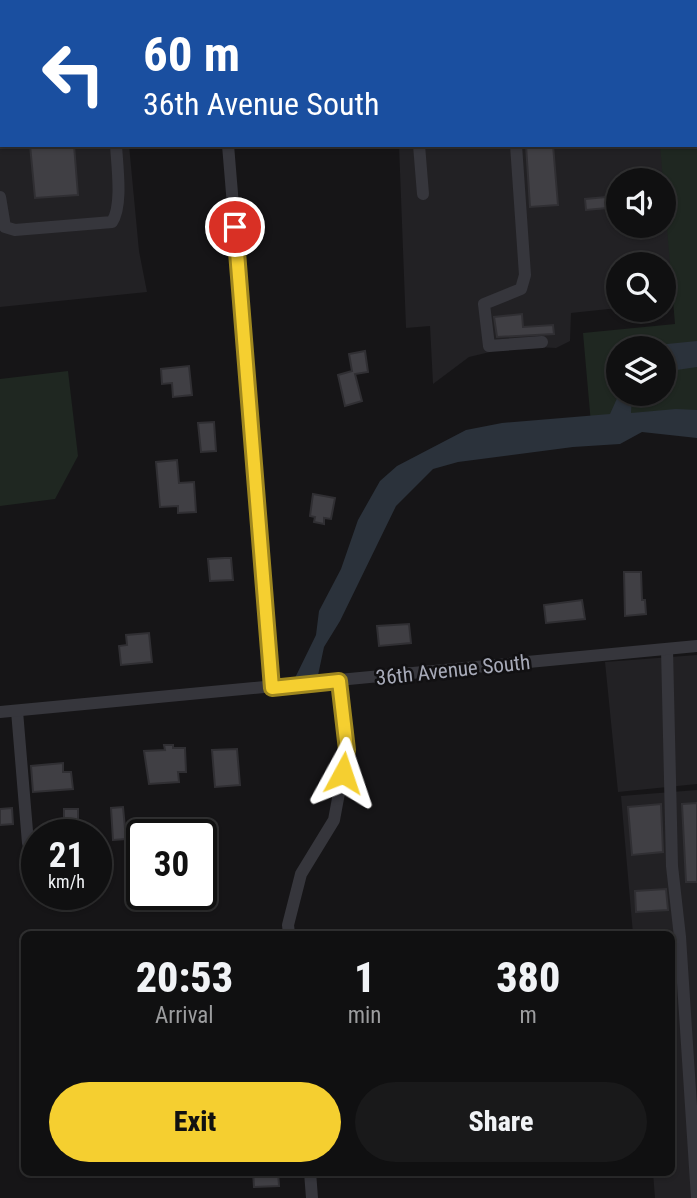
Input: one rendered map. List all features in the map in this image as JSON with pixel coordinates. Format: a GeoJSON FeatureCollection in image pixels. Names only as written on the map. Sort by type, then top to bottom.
{"type":"FeatureCollection","features":[{"type":"Feature","properties":{"kind":"street"},"geometry":{"type":"LineString","coordinates":[[0,197],[5,227],[15,230],[112,222],[115,218],[118,188],[116,147]]}},
{"type":"Feature","properties":{"kind":"street"},"geometry":{"type":"LineString","coordinates":[[229,147],[272,688]]}},
{"type":"Feature","properties":{"kind":"street"},"geometry":{"type":"LineString","coordinates":[[419,147],[423,194]]}},
{"type":"Feature","properties":{"kind":"street"},"geometry":{"type":"LineString","coordinates":[[516,147],[525,275],[522,289],[484,304],[489,346],[542,342]]}},
{"type":"Feature","properties":{"kind":"street","name":"36th Avenue South"},"geometry":{"type":"LineString","coordinates":[[0,712],[697,646]]}},
{"type":"Feature","properties":{"kind":"street"},"geometry":{"type":"LineString","coordinates":[[667,649],[672,866],[680,937],[697,1198]]}},
{"type":"Feature","properties":{"kind":"street"},"geometry":{"type":"LineString","coordinates":[[289,931],[301,874],[334,820],[347,750],[339,681]]}},
{"type":"Feature","properties":{"kind":"street"},"geometry":{"type":"LineString","coordinates":[[17,710],[26,819]]}},
{"type":"Feature","properties":{"kind":"street"},"geometry":{"type":"LineString","coordinates":[[310,1176],[312,1198]]}},
{"type":"Feature","properties":{"kind":"shaded area"},"geometry":{"type":"Polygon","coordinates":[[[0,147],[129,147],[139,251],[147,292],[0,307],[0,147]]]}},
{"type":"Feature","properties":{"kind":"shaded area"},"geometry":{"type":"Polygon","coordinates":[[[399,147],[669,147],[671,168],[606,168],[606,238],[675,238],[680,303],[676,303],[676,252],[606,252],[606,309],[571,313],[570,341],[556,348],[515,346],[469,357],[433,384],[430,326],[406,328],[399,147]]]}},
{"type":"Feature","properties":{"kind":"shaded area"},"geometry":{"type":"Polygon","coordinates":[[[660,147],[697,147],[697,426],[592,435],[583,333],[675,324],[676,252],[669,252],[668,238],[676,238],[676,168],[662,168],[660,147]]]}},
{"type":"Feature","properties":{"kind":"shaded area"},"geometry":{"type":"Polygon","coordinates":[[[697,341],[697,367],[676,370],[676,343],[697,341]]]}},
{"type":"Feature","properties":{"kind":"shaded area"},"geometry":{"type":"Polygon","coordinates":[[[68,371],[78,456],[55,499],[0,506],[0,379],[68,371]]]}},
{"type":"Feature","properties":{"kind":"shaded area"},"geometry":{"type":"Polygon","coordinates":[[[614,406],[631,406],[631,413],[697,410],[697,438],[642,432],[620,444],[573,447],[458,462],[433,469],[396,506],[340,621],[324,647],[317,680],[294,680],[316,635],[319,611],[341,569],[358,520],[380,481],[397,466],[466,430],[502,423],[610,414],[614,406]]]}},
{"type":"Feature","properties":{"kind":"shaded area"},"geometry":{"type":"Polygon","coordinates":[[[697,655],[697,784],[618,792],[605,662],[697,655]]]}},
{"type":"Feature","properties":{"kind":"shaded area"},"geometry":{"type":"Polygon","coordinates":[[[697,790],[697,1198],[655,1198],[653,1176],[675,1176],[675,931],[633,931],[621,796],[697,790]]]}},
{"type":"Feature","properties":{"kind":"building"},"geometry":{"type":"Polygon","coordinates":[[[30,147],[74,147],[78,195],[35,198],[30,147]]]}},
{"type":"Feature","properties":{"kind":"building"},"geometry":{"type":"Polygon","coordinates":[[[526,147],[553,147],[558,205],[530,207],[526,147]]]}},
{"type":"Feature","properties":{"kind":"building"},"geometry":{"type":"Polygon","coordinates":[[[606,197],[606,208],[586,210],[585,199],[606,197]]]}},
{"type":"Feature","properties":{"kind":"building"},"geometry":{"type":"Polygon","coordinates":[[[522,314],[523,327],[553,325],[554,334],[497,337],[494,317],[522,314]]]}},
{"type":"Feature","properties":{"kind":"building"},"geometry":{"type":"Polygon","coordinates":[[[365,351],[368,372],[355,374],[362,401],[345,406],[338,375],[352,371],[349,354],[365,351]]]}},
{"type":"Feature","properties":{"kind":"building"},"geometry":{"type":"Polygon","coordinates":[[[189,366],[192,395],[173,397],[172,383],[162,384],[161,369],[189,366]]]}},
{"type":"Feature","properties":{"kind":"building"},"geometry":{"type":"Polygon","coordinates":[[[214,422],[216,451],[201,452],[198,423],[214,422]]]}},
{"type":"Feature","properties":{"kind":"building"},"geometry":{"type":"Polygon","coordinates":[[[177,460],[179,483],[194,482],[196,512],[178,513],[178,506],[160,507],[156,462],[177,460]]]}},
{"type":"Feature","properties":{"kind":"building"},"geometry":{"type":"Polygon","coordinates":[[[313,494],[335,498],[331,519],[324,518],[324,524],[314,522],[315,517],[310,516],[313,494]]]}},
{"type":"Feature","properties":{"kind":"building"},"geometry":{"type":"Polygon","coordinates":[[[231,558],[233,580],[210,581],[208,559],[231,558]]]}},
{"type":"Feature","properties":{"kind":"building"},"geometry":{"type":"Polygon","coordinates":[[[624,572],[641,572],[642,600],[645,600],[646,614],[625,616],[624,572]]]}},
{"type":"Feature","properties":{"kind":"building"},"geometry":{"type":"Polygon","coordinates":[[[582,600],[585,619],[546,623],[544,605],[582,600]]]}},
{"type":"Feature","properties":{"kind":"building"},"geometry":{"type":"Polygon","coordinates":[[[409,624],[411,643],[379,646],[377,626],[409,624]]]}},
{"type":"Feature","properties":{"kind":"building"},"geometry":{"type":"Polygon","coordinates":[[[149,633],[152,662],[121,665],[119,646],[127,645],[126,635],[149,633]]]}},
{"type":"Feature","properties":{"kind":"building"},"geometry":{"type":"Polygon","coordinates":[[[164,745],[185,748],[186,772],[178,772],[179,782],[149,784],[144,751],[165,750],[164,745]]]}},
{"type":"Feature","properties":{"kind":"building"},"geometry":{"type":"Polygon","coordinates":[[[237,749],[240,785],[215,787],[212,750],[237,749]]]}},
{"type":"Feature","properties":{"kind":"building"},"geometry":{"type":"Polygon","coordinates":[[[63,763],[63,772],[71,772],[73,789],[33,792],[31,766],[63,763]]]}},
{"type":"Feature","properties":{"kind":"building"},"geometry":{"type":"Polygon","coordinates":[[[697,803],[697,882],[686,882],[682,804],[697,803]]]}},
{"type":"Feature","properties":{"kind":"building"},"geometry":{"type":"Polygon","coordinates":[[[661,804],[663,852],[632,855],[628,807],[661,804]]]}},
{"type":"Feature","properties":{"kind":"building"},"geometry":{"type":"Polygon","coordinates":[[[123,807],[126,839],[113,840],[111,808],[123,807]]]}},
{"type":"Feature","properties":{"kind":"building"},"geometry":{"type":"Polygon","coordinates":[[[12,808],[13,824],[0,825],[0,809],[12,808]]]}},
{"type":"Feature","properties":{"kind":"building"},"geometry":{"type":"Polygon","coordinates":[[[64,809],[78,809],[78,819],[64,819],[64,809]]]}},
{"type":"Feature","properties":{"kind":"building"},"geometry":{"type":"Polygon","coordinates":[[[666,889],[668,910],[636,912],[635,891],[666,889]]]}},
{"type":"Feature","properties":{"kind":"building"},"geometry":{"type":"Polygon","coordinates":[[[253,1176],[278,1176],[279,1186],[254,1187],[253,1176]]]}},
{"type":"Feature","properties":{"kind":"route"},"geometry":{"type":"LineString","coordinates":[[235,227],[272,688],[339,681],[347,750],[343,773]]}}]}
